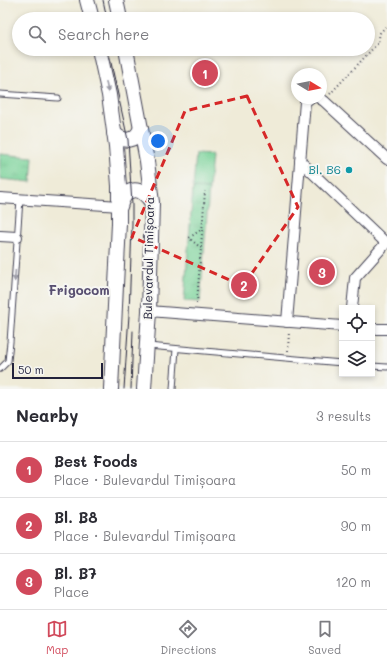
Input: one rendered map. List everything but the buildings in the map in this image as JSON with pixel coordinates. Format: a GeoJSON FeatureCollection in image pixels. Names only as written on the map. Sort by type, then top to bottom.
{"type":"FeatureCollection","features":[{"type":"Feature","properties":{"kind":"main road"},"geometry":{"type":"LineString","coordinates":[[87,0],[90,12]]}},
{"type":"Feature","properties":{"kind":"main road"},"geometry":{"type":"LineString","coordinates":[[116,0],[119,12]]}},
{"type":"Feature","properties":{"kind":"main road"},"geometry":{"type":"LineString","coordinates":[[101,56],[109,95],[114,133],[118,166],[120,206],[111,389]]}},
{"type":"Feature","properties":{"kind":"main road","name":"Bulevardul Timișoara"},"geometry":{"type":"LineString","coordinates":[[127,56],[147,161],[152,203],[149,311],[144,389]]}},
{"type":"Feature","properties":{"kind":"main road"},"geometry":{"type":"LineString","coordinates":[[114,133],[120,138],[128,140],[135,138],[141,128]]}},
{"type":"Feature","properties":{"kind":"main road"},"geometry":{"type":"LineString","coordinates":[[120,206],[124,196],[128,192],[136,190],[144,193],[152,203]]}},
{"type":"Feature","properties":{"kind":"street"},"geometry":{"type":"LineString","coordinates":[[288,322],[305,104]]}},
{"type":"Feature","properties":{"kind":"street"},"geometry":{"type":"LineString","coordinates":[[325,104],[387,159]]}},
{"type":"Feature","properties":{"kind":"street"},"geometry":{"type":"LineString","coordinates":[[300,161],[387,243],[355,278],[352,305]]}},
{"type":"Feature","properties":{"kind":"street"},"geometry":{"type":"LineString","coordinates":[[0,198],[120,206]]}},
{"type":"Feature","properties":{"kind":"street"},"geometry":{"type":"LineString","coordinates":[[0,236],[17,237]]}},
{"type":"Feature","properties":{"kind":"street"},"geometry":{"type":"LineString","coordinates":[[149,311],[339,326]]}},
{"type":"Feature","properties":{"kind":"street"},"geometry":{"type":"LineString","coordinates":[[375,329],[387,329]]}},
{"type":"Feature","properties":{"kind":"lane"},"geometry":{"type":"LineString","coordinates":[[0,94],[58,98]]}},
{"type":"Feature","properties":{"kind":"lane"},"geometry":{"type":"LineString","coordinates":[[0,369],[8,361],[20,199]]}},
{"type":"Feature","properties":{"kind":"lane"},"geometry":{"type":"LineString","coordinates":[[147,346],[339,363]]}},
{"type":"Feature","properties":{"kind":"lane"},"geometry":{"type":"LineString","coordinates":[[173,389],[176,349]]}},
{"type":"Feature","properties":{"kind":"lane"},"geometry":{"type":"LineString","coordinates":[[375,366],[387,367]]}},
{"type":"Feature","properties":{"kind":"path"},"geometry":{"type":"LineString","coordinates":[[375,45],[378,42],[380,33],[387,25]]}},
{"type":"Feature","properties":{"kind":"path"},"geometry":{"type":"LineString","coordinates":[[327,94],[364,56]]}},
{"type":"Feature","properties":{"kind":"path"},"geometry":{"type":"LineString","coordinates":[[196,315],[205,191]]}},
{"type":"Feature","properties":{"kind":"path"},"geometry":{"type":"LineString","coordinates":[[201,248],[189,238],[202,229]]}},
{"type":"Feature","properties":{"kind":"path"},"geometry":{"type":"LineString","coordinates":[[287,358],[288,322]]}},
{"type":"Feature","properties":{"kind":"highlighted area"},"geometry":{"type":"Polygon","coordinates":[[[247,96],[298,207],[243,286],[132,237],[185,111],[247,96]]]}},
{"type":"Feature","properties":{"kind":"green space"},"geometry":{"type":"Polygon","coordinates":[[[0,154],[33,157],[31,182],[0,179],[0,154]]]}},
{"type":"Feature","properties":{"kind":"green space"},"geometry":{"type":"Polygon","coordinates":[[[196,154],[212,155],[209,189],[193,188],[196,154]]]}},
{"type":"Feature","properties":{"kind":"green space"},"geometry":{"type":"Polygon","coordinates":[[[193,188],[209,189],[200,302],[184,301],[193,188]]]}},
{"type":"Feature","properties":{"kind":"tram line"},"geometry":{"type":"LineString","coordinates":[[103,0],[106,12]]}},
{"type":"Feature","properties":{"kind":"tram line"},"geometry":{"type":"LineString","coordinates":[[110,56],[128,140],[132,205],[129,315],[124,389]]}},
{"type":"Feature","properties":{"kind":"tram line"},"geometry":{"type":"LineString","coordinates":[[131,389],[133,331]]}},
{"type":"Feature","properties":{"kind":"place","name":"Best Foods"},"geometry":{"type":"Point","coordinates":[205,73]}},
{"type":"Feature","properties":{"kind":"place","name":"Bl. B6"},"geometry":{"type":"Point","coordinates":[349,170]}},
{"type":"Feature","properties":{"kind":"place","name":"Bl. B7"},"geometry":{"type":"Point","coordinates":[322,272]}},
{"type":"Feature","properties":{"kind":"place","name":"Bl. B8"},"geometry":{"type":"Point","coordinates":[244,285]}},
{"type":"Feature","properties":{"kind":"district","name":"Frigocom"},"geometry":{"type":"Point","coordinates":[79,290]}}]}
